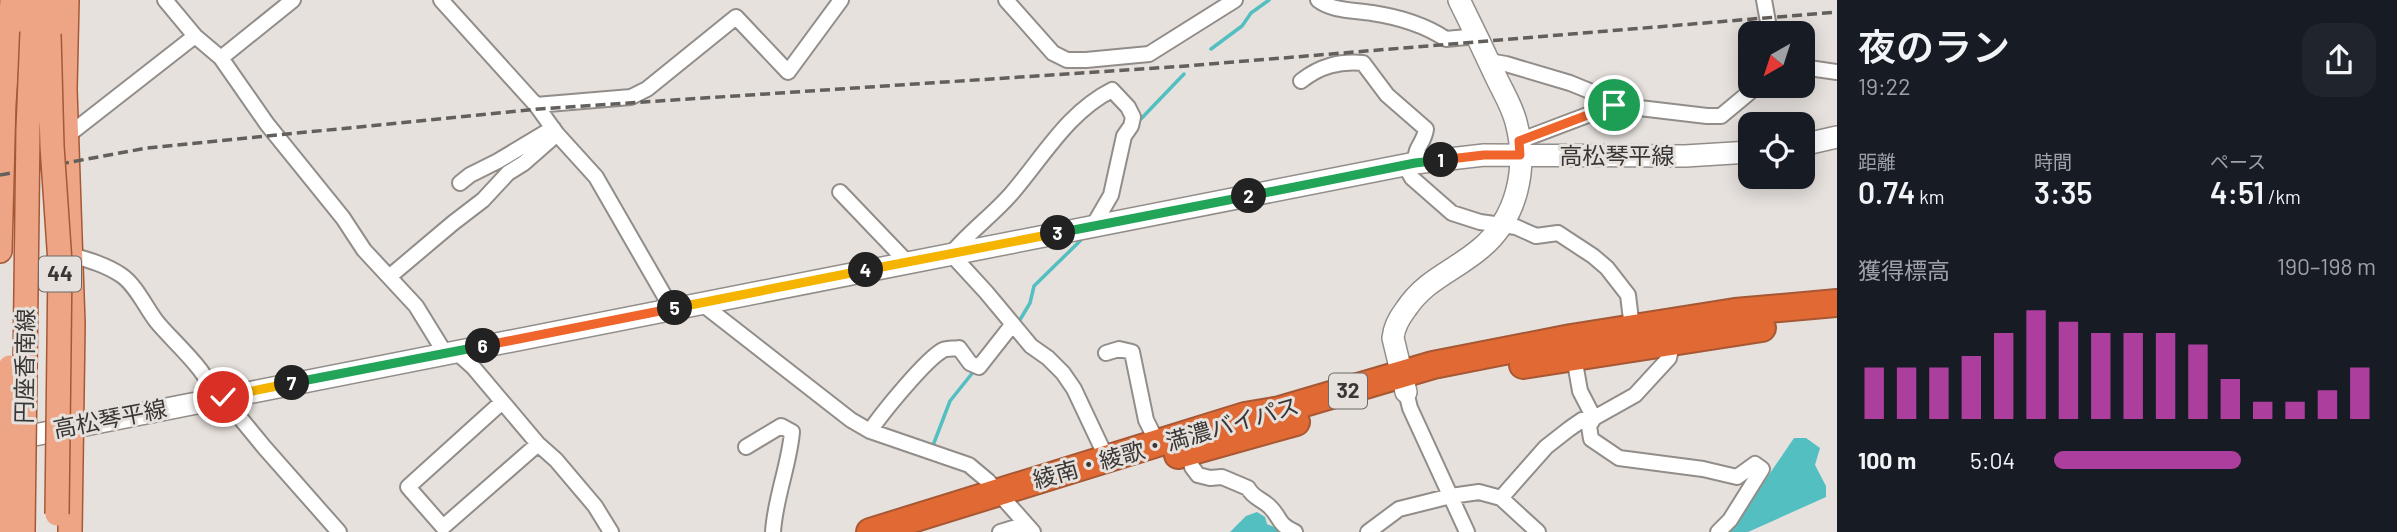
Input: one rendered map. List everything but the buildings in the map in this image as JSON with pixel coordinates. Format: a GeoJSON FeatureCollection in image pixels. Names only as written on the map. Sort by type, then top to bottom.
{"type":"FeatureCollection","features":[{"type":"Feature","properties":{"kind":"highway","name":"綾南・綾歌・満濃バイパス"},"geometry":{"type":"LineString","coordinates":[[931,532],[1017,514],[1188,452],[1404,383],[1433,365],[1735,312],[1837,303]]}},
{"type":"Feature","properties":{"kind":"highway","name":"綾南・綾歌・満濃バイパス"},"geometry":{"type":"LineString","coordinates":[[870,532],[1017,514],[1107,459],[1245,416],[1404,383],[1437,382],[1509,367],[1736,331],[1837,321]]}},
{"type":"Feature","properties":{"kind":"main road"},"geometry":{"type":"LineString","coordinates":[[0,251],[4,103],[12,0]]}},
{"type":"Feature","properties":{"kind":"main road","name":"円座香南線"},"geometry":{"type":"LineString","coordinates":[[23,532],[28,129],[41,33],[35,0]]}},
{"type":"Feature","properties":{"kind":"main road","name":"44"},"geometry":{"type":"LineString","coordinates":[[49,0],[41,33],[60,263],[61,526]]}},
{"type":"Feature","properties":{"kind":"main road","name":"44"},"geometry":{"type":"LineString","coordinates":[[61,526],[72,426],[71,255],[65,89],[67,0]]}},
{"type":"Feature","properties":{"kind":"main road"},"geometry":{"type":"LineString","coordinates":[[1404,383],[1393,338],[1400,317],[1425,286],[1481,248],[1502,224],[1516,198],[1520,148],[1515,119],[1459,0]]}},
{"type":"Feature","properties":{"kind":"main road","name":"44"},"geometry":{"type":"LineString","coordinates":[[6,532],[7,411],[28,129]]}},
{"type":"Feature","properties":{"kind":"main road"},"geometry":{"type":"LineString","coordinates":[[1815,142],[1837,137]]}},
{"type":"Feature","properties":{"kind":"main road","name":"高松琴平線"},"geometry":{"type":"LineString","coordinates":[[0,441],[1410,164],[1520,148],[1685,156],[1738,153]]}},
{"type":"Feature","properties":{"kind":"street"},"geometry":{"type":"LineString","coordinates":[[165,0],[195,36],[221,58],[267,124],[353,232],[356,241],[416,306],[450,352],[473,368],[538,444],[556,460],[595,506],[611,532]]}},
{"type":"Feature","properties":{"kind":"street"},"geometry":{"type":"LineString","coordinates":[[221,58],[293,0]]}},
{"type":"Feature","properties":{"kind":"street"},"geometry":{"type":"LineString","coordinates":[[441,0],[536,105],[596,177],[672,309]]}},
{"type":"Feature","properties":{"kind":"street"},"geometry":{"type":"LineString","coordinates":[[536,105],[631,97],[647,89],[736,17],[788,72],[841,0]]}},
{"type":"Feature","properties":{"kind":"street"},"geometry":{"type":"LineString","coordinates":[[1006,0],[1053,53],[1067,60],[1086,60],[1149,54],[1235,0]]}},
{"type":"Feature","properties":{"kind":"street"},"geometry":{"type":"LineString","coordinates":[[1318,0],[1322,4],[1350,11],[1408,20],[1446,39],[1477,36]]}},
{"type":"Feature","properties":{"kind":"street"},"geometry":{"type":"LineString","coordinates":[[1764,0],[1768,21]]}},
{"type":"Feature","properties":{"kind":"street"},"geometry":{"type":"LineString","coordinates":[[67,136],[195,36]]}},
{"type":"Feature","properties":{"kind":"street"},"geometry":{"type":"LineString","coordinates":[[1301,81],[1325,65],[1349,61],[1363,63],[1387,95],[1426,129],[1425,138],[1415,149],[1410,164],[1412,178],[1452,213],[1480,222],[1502,224],[1536,236],[1558,233],[1593,256],[1607,268],[1628,296],[1632,328]]}},
{"type":"Feature","properties":{"kind":"street"},"geometry":{"type":"LineString","coordinates":[[1489,61],[1570,83],[1597,94],[1614,105],[1721,116],[1743,98]]}},
{"type":"Feature","properties":{"kind":"street"},"geometry":{"type":"LineString","coordinates":[[1815,69],[1837,72]]}},
{"type":"Feature","properties":{"kind":"street"},"geometry":{"type":"LineString","coordinates":[[1093,226],[1111,195],[1121,145],[1133,117],[1128,107],[1112,90],[1094,99],[1062,130],[1010,195],[951,254],[1031,346],[1055,365],[1074,389],[1107,459]]}},
{"type":"Feature","properties":{"kind":"street"},"geometry":{"type":"LineString","coordinates":[[1520,148],[1614,105]]}},
{"type":"Feature","properties":{"kind":"street"},"geometry":{"type":"LineString","coordinates":[[389,277],[483,200],[508,173],[524,163],[555,131]]}},
{"type":"Feature","properties":{"kind":"street"},"geometry":{"type":"LineString","coordinates":[[460,183],[471,174],[555,131]]}},
{"type":"Feature","properties":{"kind":"street"},"geometry":{"type":"LineString","coordinates":[[840,192],[907,262]]}},
{"type":"Feature","properties":{"kind":"street"},"geometry":{"type":"LineString","coordinates":[[71,255],[96,262],[124,277],[219,398],[334,530]]}},
{"type":"Feature","properties":{"kind":"street"},"geometry":{"type":"LineString","coordinates":[[701,303],[851,420],[870,431],[969,465],[1017,514],[1000,532]]}},
{"type":"Feature","properties":{"kind":"street"},"geometry":{"type":"LineString","coordinates":[[870,431],[930,360],[945,349],[960,348],[970,363],[979,367],[1012,325]]}},
{"type":"Feature","properties":{"kind":"street"},"geometry":{"type":"LineString","coordinates":[[1501,498],[1546,447],[1582,421],[1594,418],[1635,395],[1669,358],[1673,341]]}},
{"type":"Feature","properties":{"kind":"street"},"geometry":{"type":"LineString","coordinates":[[1106,353],[1119,349],[1132,352],[1146,420],[1157,442],[1188,452],[1192,467],[1198,475],[1222,477],[1248,488],[1251,495],[1270,507],[1282,526],[1295,532]]}},
{"type":"Feature","properties":{"kind":"street"},"geometry":{"type":"LineString","coordinates":[[1574,357],[1580,391],[1594,418]]}},
{"type":"Feature","properties":{"kind":"street"},"geometry":{"type":"LineString","coordinates":[[1404,383],[1410,408],[1467,532]]}},
{"type":"Feature","properties":{"kind":"street"},"geometry":{"type":"LineString","coordinates":[[502,402],[408,487],[443,527],[538,444]]}},
{"type":"Feature","properties":{"kind":"street"},"geometry":{"type":"LineString","coordinates":[[1594,418],[1588,426],[1591,439],[1619,458],[1703,469],[1737,477],[1755,464],[1762,469],[1730,520],[1718,532]]}},
{"type":"Feature","properties":{"kind":"street"},"geometry":{"type":"LineString","coordinates":[[746,447],[781,426],[792,432],[789,456],[775,509],[773,532]]}},
{"type":"Feature","properties":{"kind":"street"},"geometry":{"type":"LineString","coordinates":[[1368,532],[1399,509],[1479,492],[1501,498],[1538,532]]}},
{"type":"Feature","properties":{"kind":"water"},"geometry":{"type":"Polygon","coordinates":[[[1794,438],[1806,438],[1820,448],[1815,465],[1826,486],[1826,497],[1748,532],[1727,532],[1734,526],[1794,438]]]}},
{"type":"Feature","properties":{"kind":"water"},"geometry":{"type":"Polygon","coordinates":[[[1257,512],[1265,517],[1267,524],[1274,527],[1277,525],[1283,532],[1230,532],[1246,516],[1257,512]]]}},
{"type":"Feature","properties":{"kind":"waterway"},"geometry":{"type":"LineString","coordinates":[[1211,49],[1242,26],[1251,13],[1269,0]]}},
{"type":"Feature","properties":{"kind":"waterway"},"geometry":{"type":"LineString","coordinates":[[1137,123],[1184,74]]}},
{"type":"Feature","properties":{"kind":"waterway"},"geometry":{"type":"LineString","coordinates":[[1018,323],[1030,303],[1034,286],[1081,240]]}},
{"type":"Feature","properties":{"kind":"waterway"},"geometry":{"type":"LineString","coordinates":[[932,448],[950,401],[974,371]]}},
{"type":"Feature","properties":{"kind":"railway"},"geometry":{"type":"LineString","coordinates":[[0,175],[147,148],[539,109],[1186,66],[1837,12]]}},
{"type":"Feature","properties":{"kind":"route"},"geometry":{"type":"LineString","coordinates":[[223,397],[1415,163],[1484,155],[1520,155],[1519,141],[1614,105]]}}]}
